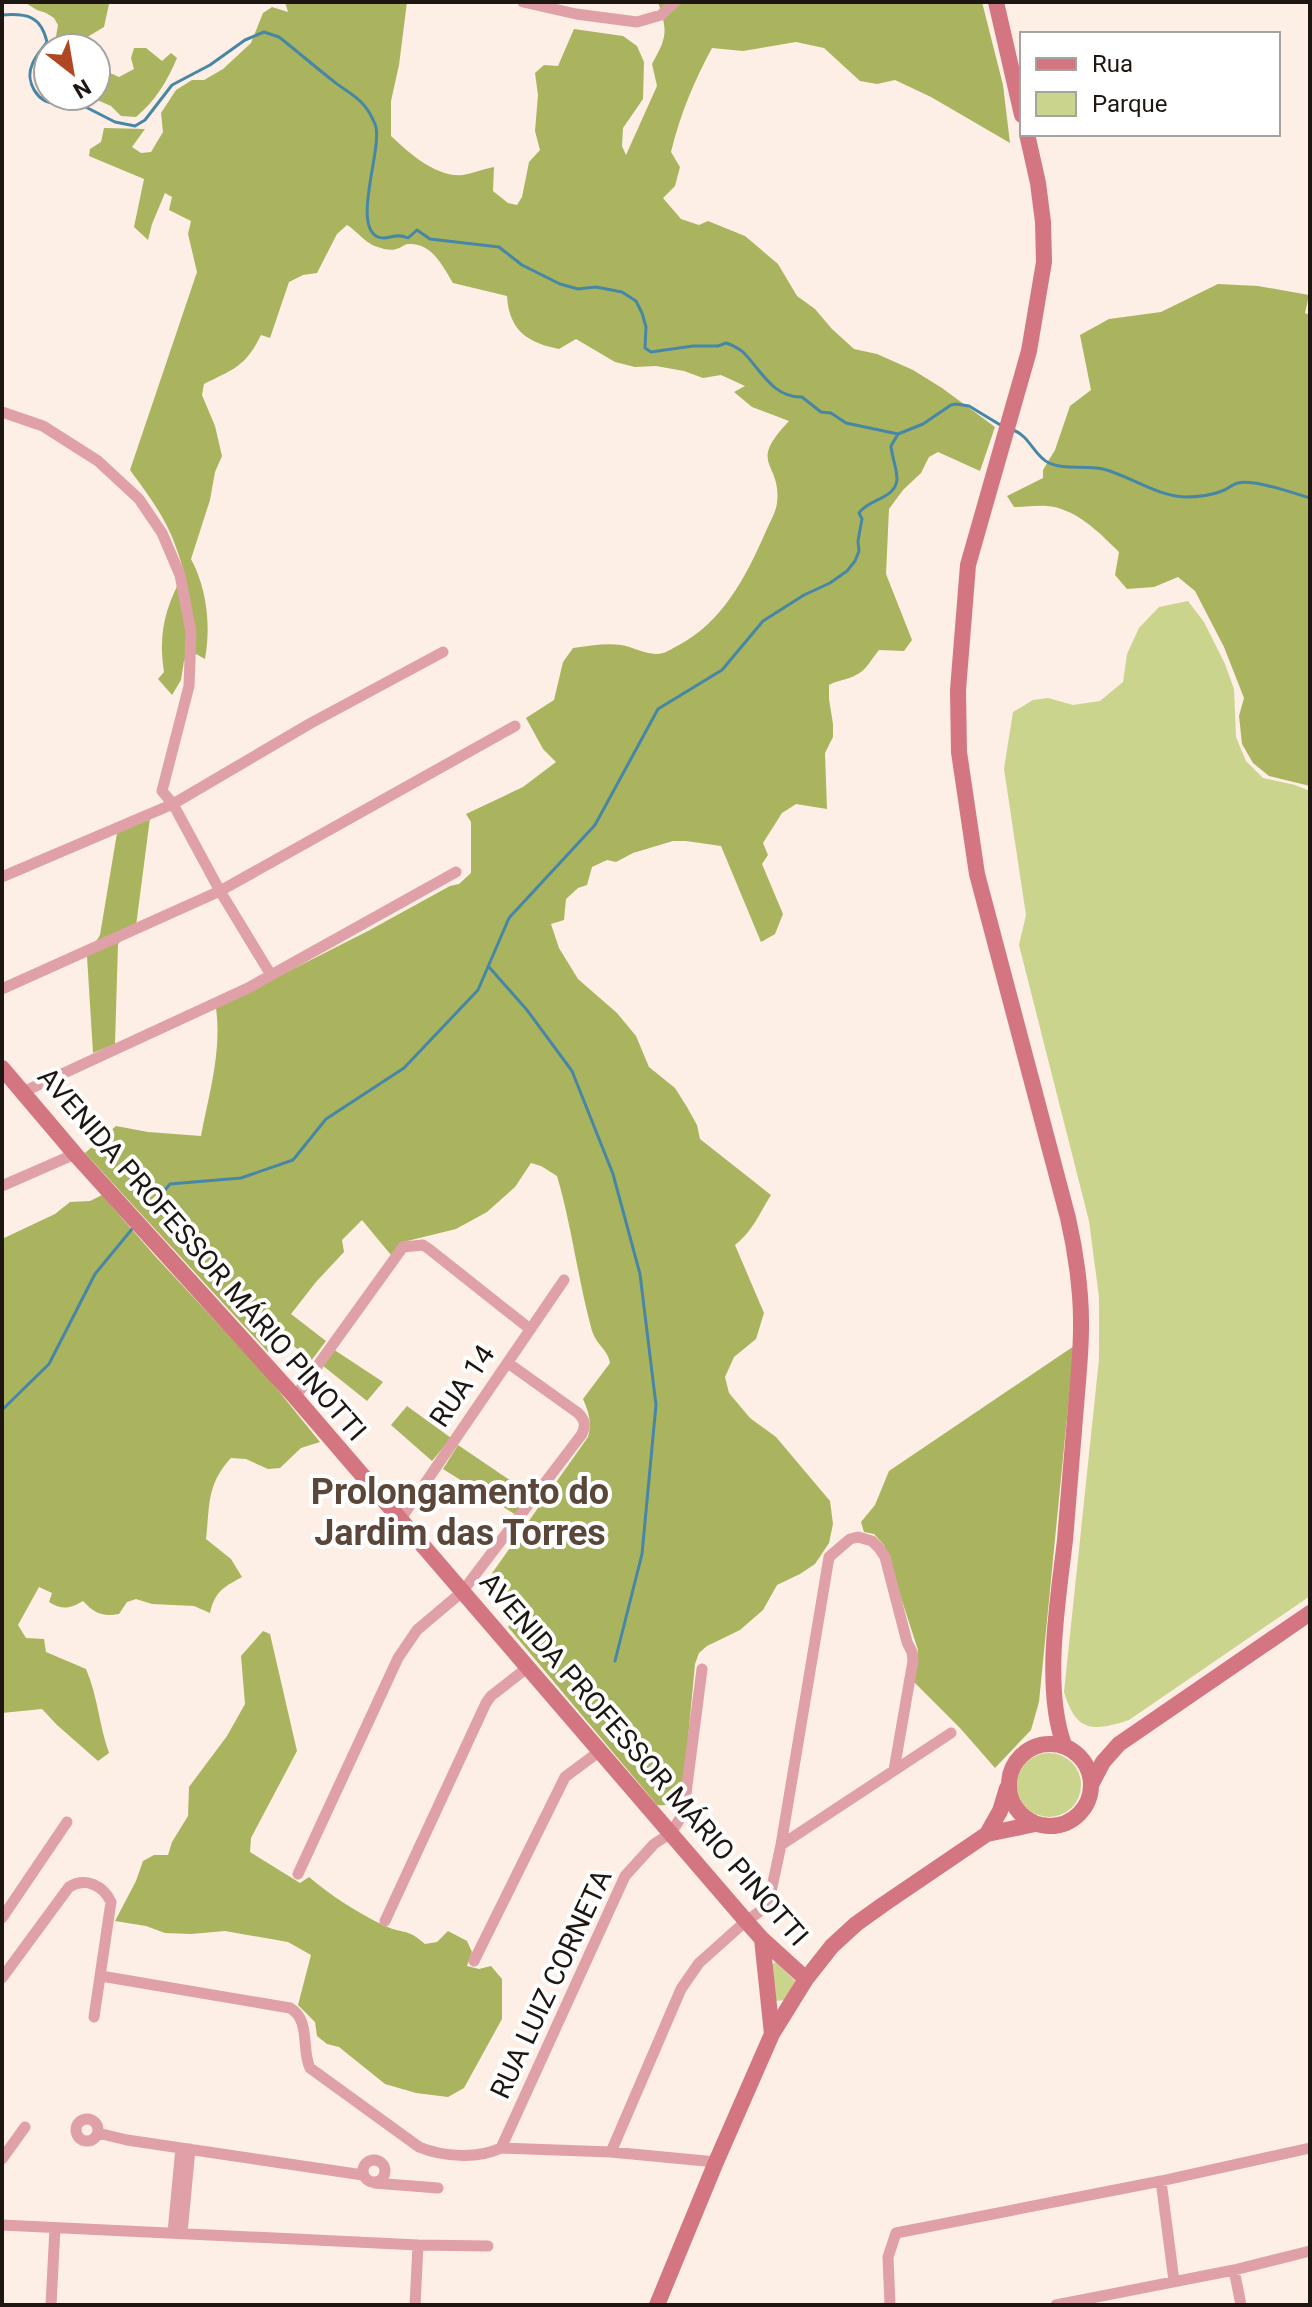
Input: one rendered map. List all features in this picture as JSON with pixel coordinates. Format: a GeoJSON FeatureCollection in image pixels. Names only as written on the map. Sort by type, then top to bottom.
{"type":"FeatureCollection","features":[{"type":"Feature","properties":{"kind":"main road"},"geometry":{"type":"LineString","coordinates":[[996,2],[1020,106]]}},
{"type":"Feature","properties":{"kind":"main road"},"geometry":{"type":"LineString","coordinates":[[1027,136],[1038,183],[1044,262],[1029,351],[968,565],[958,690],[959,752],[977,874],[1076,1255],[1081,1331],[1056,1625],[1054,1706],[1057,1727],[1071,1750],[1088,1767],[1092,1783]]}},
{"type":"Feature","properties":{"kind":"main road","name":"AVENIDA PROFESSOR MÁRIO PINOTTI"},"geometry":{"type":"LineString","coordinates":[[5,1077],[23,1092],[75,1154],[295,1397],[746,1921],[806,1979]]}},
{"type":"Feature","properties":{"kind":"main road"},"geometry":{"type":"LineString","coordinates":[[1008,1787],[1011,1803],[1021,1816],[1035,1824],[1051,1827],[1067,1823],[1081,1813],[1103,1762],[1119,1744],[1310,1613]]}},
{"type":"Feature","properties":{"kind":"main road"},"geometry":{"type":"LineString","coordinates":[[1032,1747],[1054,1706]]}},
{"type":"Feature","properties":{"kind":"main road"},"geometry":{"type":"LineString","coordinates":[[987,1834],[1000,1811],[1010,1771],[1019,1757],[1032,1747],[1048,1743],[1071,1750],[1119,1744]]}},
{"type":"Feature","properties":{"kind":"main road"},"geometry":{"type":"LineString","coordinates":[[657,2305],[772,2034],[806,1979],[832,1946],[856,1924],[987,1834],[1035,1824]]}},
{"type":"Feature","properties":{"kind":"main road"},"geometry":{"type":"LineString","coordinates":[[762,1939],[772,2034]]}},
{"type":"Feature","properties":{"kind":"street"},"geometry":{"type":"LineString","coordinates":[[523,2],[576,14],[637,22],[661,15],[675,2]]}},
{"type":"Feature","properties":{"kind":"street"},"geometry":{"type":"LineString","coordinates":[[2,412],[43,426],[98,461],[139,499],[162,533],[180,575],[191,632],[189,686],[162,791],[173,804],[220,891],[271,975]]}},
{"type":"Feature","properties":{"kind":"street"},"geometry":{"type":"LineString","coordinates":[[2,877],[173,804],[311,723],[443,652]]}},
{"type":"Feature","properties":{"kind":"street"},"geometry":{"type":"LineString","coordinates":[[2,989],[220,891],[515,726]]}},
{"type":"Feature","properties":{"kind":"street"},"geometry":{"type":"LineString","coordinates":[[23,1092],[248,988],[456,872]]}},
{"type":"Feature","properties":{"kind":"street"},"geometry":{"type":"LineString","coordinates":[[2,1186],[75,1154]]}},
{"type":"Feature","properties":{"kind":"street"},"geometry":{"type":"LineString","coordinates":[[295,1397],[403,1247],[423,1245],[530,1329]]}},
{"type":"Feature","properties":{"kind":"street","name":"RUA 14"},"geometry":{"type":"LineString","coordinates":[[400,1520],[564,1280]]}},
{"type":"Feature","properties":{"kind":"street"},"geometry":{"type":"LineString","coordinates":[[298,1874],[398,1658],[417,1630],[462,1592],[585,1427],[583,1418],[508,1363]]}},
{"type":"Feature","properties":{"kind":"street"},"geometry":{"type":"LineString","coordinates":[[611,2152],[681,1989],[699,1963],[769,1901],[829,1557],[850,1539],[858,1537],[872,1541],[885,1557],[912,1652],[894,1770]]}},
{"type":"Feature","properties":{"kind":"street"},"geometry":{"type":"LineString","coordinates":[[385,1921],[486,1703],[527,1668]]}},
{"type":"Feature","properties":{"kind":"street","name":"RUA LUIZ CORNETA"},"geometry":{"type":"LineString","coordinates":[[501,2148],[625,1876],[654,1844],[671,1833],[681,1817],[702,1669]]}},
{"type":"Feature","properties":{"kind":"street"},"geometry":{"type":"LineString","coordinates":[[781,1845],[951,1733]]}},
{"type":"Feature","properties":{"kind":"street"},"geometry":{"type":"LineString","coordinates":[[474,1961],[565,1777],[600,1751]]}},
{"type":"Feature","properties":{"kind":"street"},"geometry":{"type":"LineString","coordinates":[[2,1918],[67,1822]]}},
{"type":"Feature","properties":{"kind":"street"},"geometry":{"type":"LineString","coordinates":[[4,1970],[69,1887],[85,1881],[99,1887],[109,1896],[111,1913],[94,2017]]}},
{"type":"Feature","properties":{"kind":"street"},"geometry":{"type":"LineString","coordinates":[[101,1976],[290,2008],[298,2012],[303,2019],[310,2068],[419,2147],[440,2154],[475,2154],[501,2148],[611,2152],[716,2162]]}},
{"type":"Feature","properties":{"kind":"street"},"geometry":{"type":"LineString","coordinates":[[2,2159],[25,2127]]}},
{"type":"Feature","properties":{"kind":"street"},"geometry":{"type":"LineString","coordinates":[[98,2133],[438,2188]]}},
{"type":"Feature","properties":{"kind":"street"},"geometry":{"type":"LineString","coordinates":[[890,2305],[888,2257],[896,2233],[1310,2148]]}},
{"type":"Feature","properties":{"kind":"street"},"geometry":{"type":"LineString","coordinates":[[178,2232],[186,2149]]}},
{"type":"Feature","properties":{"kind":"street"},"geometry":{"type":"LineString","coordinates":[[383,2164],[384,2177],[378,2182],[368,2179],[363,2170],[367,2162],[376,2160],[383,2164],[407,2185]]}},
{"type":"Feature","properties":{"kind":"street"},"geometry":{"type":"LineString","coordinates":[[1161,2181],[1174,2281]]}},
{"type":"Feature","properties":{"kind":"street"},"geometry":{"type":"LineString","coordinates":[[2,2225],[488,2246]]}},
{"type":"Feature","properties":{"kind":"street"},"geometry":{"type":"LineString","coordinates":[[51,2305],[55,2228]]}},
{"type":"Feature","properties":{"kind":"street"},"geometry":{"type":"LineString","coordinates":[[415,2305],[418,2245]]}},
{"type":"Feature","properties":{"kind":"street"},"geometry":{"type":"LineString","coordinates":[[1056,2305],[1234,2270],[1310,2251]]}},
{"type":"Feature","properties":{"kind":"street"},"geometry":{"type":"LineString","coordinates":[[1234,2270],[1241,2305]]}},
{"type":"Feature","properties":{"kind":"green space"},"geometry":{"type":"Polygon","coordinates":[[[24,2],[109,4],[104,27],[96,32],[57,32],[58,25],[54,18],[24,2]]]}},
{"type":"Feature","properties":{"kind":"green space"},"geometry":{"type":"Polygon","coordinates":[[[285,2],[407,2],[391,101],[391,136],[415,157],[443,173],[463,175],[494,167],[493,191],[508,203],[517,205],[522,197],[529,162],[540,150],[535,131],[538,95],[535,73],[544,65],[558,66],[574,29],[623,36],[637,46],[644,62],[643,99],[623,128],[622,146],[626,155],[657,86],[652,64],[664,34],[658,2],[982,2],[1003,85],[1010,143],[895,80],[877,84],[860,81],[824,48],[796,42],[743,51],[712,48],[688,98],[671,152],[680,167],[675,186],[663,198],[681,219],[699,225],[708,221],[745,236],[778,264],[797,296],[815,309],[854,349],[877,354],[913,370],[995,427],[980,471],[938,452],[929,457],[921,473],[889,509],[886,574],[912,640],[904,651],[879,650],[860,673],[829,685],[833,737],[825,753],[827,809],[796,804],[782,813],[763,843],[768,855],[762,864],[783,914],[775,934],[761,942],[721,846],[686,841],[673,841],[633,853],[616,862],[607,860],[592,867],[587,885],[578,888],[566,899],[564,920],[551,924],[559,948],[578,979],[617,1013],[636,1036],[649,1067],[675,1088],[687,1107],[697,1125],[700,1139],[771,1195],[751,1228],[735,1245],[764,1313],[756,1339],[734,1357],[725,1377],[729,1393],[750,1418],[776,1437],[830,1501],[833,1524],[829,1543],[815,1564],[777,1585],[763,1610],[740,1630],[699,1653],[695,1664],[684,1782],[678,1796],[668,1804],[657,1805],[508,1627],[522,1611],[516,1597],[507,1596],[488,1579],[588,1437],[589,1418],[583,1399],[610,1363],[592,1331],[557,1176],[531,1163],[515,1187],[487,1212],[456,1229],[403,1242],[391,1255],[362,1220],[342,1240],[344,1252],[291,1314],[326,1341],[311,1361],[280,1334],[268,1352],[85,1153],[116,1126],[201,1136],[216,1056],[216,1008],[459,884],[471,873],[471,822],[466,814],[523,787],[556,762],[543,749],[526,718],[554,700],[563,662],[573,648],[615,644],[658,654],[695,635],[721,610],[742,580],[777,503],[777,489],[768,456],[776,436],[789,421],[752,407],[734,392],[745,386],[721,375],[703,378],[684,371],[615,362],[576,339],[559,349],[538,343],[516,326],[508,308],[507,296],[453,283],[441,263],[424,247],[408,244],[394,250],[382,248],[370,244],[347,225],[337,234],[317,273],[289,282],[270,338],[261,335],[250,354],[238,366],[204,384],[202,395],[215,426],[222,456],[191,559],[204,595],[207,646],[205,659],[196,654],[184,661],[181,680],[172,695],[158,679],[164,672],[162,645],[165,621],[184,573],[163,518],[130,470],[197,272],[188,234],[191,221],[169,210],[172,197],[165,193],[148,240],[134,227],[144,179],[89,156],[90,149],[101,142],[104,128],[145,129],[132,147],[141,153],[151,152],[163,132],[161,113],[176,90],[192,80],[204,80],[223,69],[251,43],[263,13],[272,7],[288,12],[285,2]]]}},
{"type":"Feature","properties":{"kind":"green space"},"geometry":{"type":"Polygon","coordinates":[[[134,48],[146,48],[162,61],[171,53],[177,58],[160,90],[136,117],[121,116],[112,107],[112,74],[119,77],[134,69],[131,58],[134,48]]]}},
{"type":"Feature","properties":{"kind":"green space"},"geometry":{"type":"Polygon","coordinates":[[[1218,284],[1258,286],[1309,295],[1305,313],[1310,315],[1310,786],[1269,776],[1253,763],[1242,744],[1239,716],[1244,698],[1224,647],[1195,591],[1178,577],[1154,587],[1127,589],[1115,575],[1119,552],[1086,523],[1057,508],[1014,507],[1007,496],[1043,478],[1043,470],[1055,450],[1070,406],[1091,390],[1080,335],[1109,319],[1161,312],[1218,284]]]}},
{"type":"Feature","properties":{"kind":"green space"},"geometry":{"type":"Polygon","coordinates":[[[1188,601],[1204,622],[1225,664],[1234,689],[1236,737],[1246,761],[1263,778],[1310,791],[1310,1596],[1129,1720],[1095,1727],[1080,1722],[1064,1692],[1099,1359],[1099,1297],[1089,1221],[1019,945],[1026,915],[1004,769],[1013,712],[1033,700],[1048,698],[1073,705],[1100,701],[1123,682],[1127,654],[1139,628],[1159,607],[1188,601]]]}},
{"type":"Feature","properties":{"kind":"green space"},"geometry":{"type":"Polygon","coordinates":[[[150,818],[136,926],[118,944],[115,1044],[93,1053],[87,956],[100,935],[117,833],[150,818]]]}},
{"type":"Feature","properties":{"kind":"green space"},"geometry":{"type":"Polygon","coordinates":[[[102,1195],[264,1373],[320,1442],[301,1448],[280,1468],[268,1469],[246,1459],[231,1458],[217,1477],[211,1496],[206,1539],[231,1559],[242,1577],[221,1590],[210,1613],[194,1606],[152,1604],[136,1599],[127,1602],[119,1614],[108,1615],[95,1611],[83,1601],[66,1608],[54,1605],[49,1602],[52,1593],[39,1587],[18,1625],[26,1638],[44,1639],[46,1652],[86,1669],[109,1753],[98,1761],[42,1709],[2,1713],[2,1239],[55,1214],[70,1202],[90,1201],[102,1195]]]}},
{"type":"Feature","properties":{"kind":"green space"},"geometry":{"type":"Polygon","coordinates":[[[1074,1346],[1039,1702],[1031,1730],[995,1768],[914,1682],[918,1650],[884,1545],[874,1534],[864,1532],[861,1522],[875,1505],[889,1471],[1074,1346]]]}},
{"type":"Feature","properties":{"kind":"green space"},"geometry":{"type":"Polygon","coordinates":[[[333,1349],[383,1382],[367,1401],[322,1365],[333,1349]]]}},
{"type":"Feature","properties":{"kind":"green space"},"geometry":{"type":"Polygon","coordinates":[[[407,1406],[451,1438],[432,1461],[391,1425],[407,1406]]]}},
{"type":"Feature","properties":{"kind":"green space"},"geometry":{"type":"Polygon","coordinates":[[[458,1445],[532,1495],[516,1515],[443,1469],[458,1445]]]}},
{"type":"Feature","properties":{"kind":"green space"},"geometry":{"type":"Polygon","coordinates":[[[263,1631],[270,1634],[297,1751],[251,1838],[250,1852],[300,1883],[309,1877],[355,1910],[385,1926],[409,1933],[425,1944],[437,1942],[448,1931],[467,1941],[472,1952],[467,1966],[479,1969],[491,1966],[502,1979],[502,2019],[464,2088],[448,2097],[416,2093],[385,2084],[339,2047],[327,2044],[317,2036],[315,2022],[298,2005],[311,1955],[288,1942],[225,1931],[165,1933],[115,1921],[143,1861],[154,1855],[168,1855],[188,1816],[189,1787],[227,1736],[245,1704],[241,1656],[263,1631]]]}},
{"type":"Feature","properties":{"kind":"green space"},"geometry":{"type":"Polygon","coordinates":[[[1043,1753],[1055,1753],[1072,1762],[1079,1773],[1079,1797],[1072,1808],[1055,1817],[1043,1817],[1031,1812],[1022,1803],[1017,1791],[1017,1779],[1022,1767],[1031,1758],[1043,1753]]]}},
{"type":"Feature","properties":{"kind":"green space"},"geometry":{"type":"Polygon","coordinates":[[[776,1962],[795,1981],[785,2000],[776,2001],[770,1966],[776,1962]]]}},
{"type":"Feature","properties":{"kind":"waterway"},"geometry":{"type":"LineString","coordinates":[[2,15],[32,18],[44,33],[47,42],[30,71],[38,96],[60,103],[70,99],[115,122],[135,126],[145,120],[172,85],[210,65],[245,40],[264,32],[279,37],[359,100],[375,124],[377,135],[367,217],[370,230],[378,237],[408,238],[417,230],[430,239],[499,247],[522,265],[560,284],[578,289],[596,287],[622,292],[636,301],[642,313],[646,327],[645,348],[651,352],[726,343],[743,352],[775,388],[802,397],[821,412],[831,413],[846,423],[898,434],[923,424],[956,404],[969,406],[1002,426]]}},
{"type":"Feature","properties":{"kind":"waterway"},"geometry":{"type":"LineString","coordinates":[[1013,430],[1049,463],[1103,469],[1175,496],[1209,495],[1245,482],[1310,498]]}},
{"type":"Feature","properties":{"kind":"waterway"},"geometry":{"type":"LineString","coordinates":[[149,1209],[170,1184],[241,1178],[293,1160],[326,1119],[404,1068],[478,990],[509,918],[595,825],[658,709],[722,670],[763,621],[830,583],[855,561],[862,519],[859,513],[887,495],[895,486],[897,475],[891,446],[898,434]]}},
{"type":"Feature","properties":{"kind":"waterway"},"geometry":{"type":"LineString","coordinates":[[489,967],[527,1010],[572,1071],[613,1174],[640,1274],[656,1405],[642,1554],[615,1661]]}},
{"type":"Feature","properties":{"kind":"waterway"},"geometry":{"type":"LineString","coordinates":[[2,1410],[49,1364],[95,1274],[132,1229]]}},
{"type":"Feature","properties":{"kind":"district","name":"Prolongamento do Jardim das Torres"},"geometry":{"type":"Point","coordinates":[460,1512]}}]}
